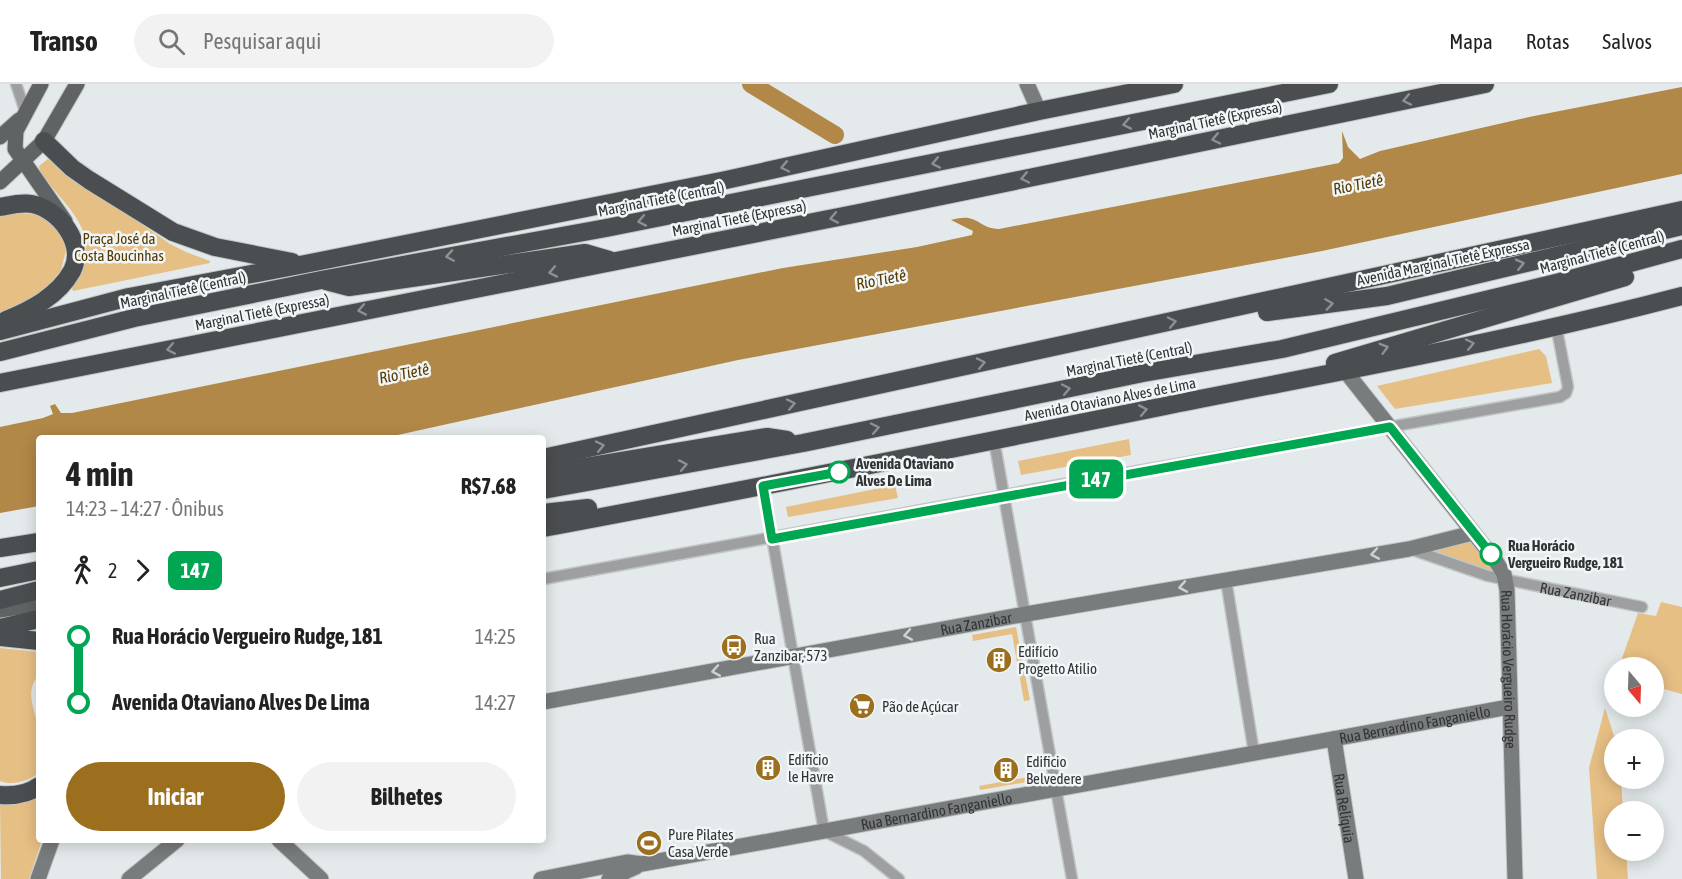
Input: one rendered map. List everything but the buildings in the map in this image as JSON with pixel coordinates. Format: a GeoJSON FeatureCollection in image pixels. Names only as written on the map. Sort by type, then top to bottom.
{"type":"FeatureCollection","features":[{"type":"Feature","properties":{"kind":"highway"},"geometry":{"type":"LineString","coordinates":[[0,331],[129,297],[726,180],[1039,111],[1174,84]]}},
{"type":"Feature","properties":{"kind":"highway","name":"Marginal Tietê (Central)"},"geometry":{"type":"LineString","coordinates":[[0,352],[134,318],[321,280],[664,217],[1329,84]]}},
{"type":"Feature","properties":{"kind":"highway","name":"Marginal Tietê (Expressa)"},"geometry":{"type":"LineString","coordinates":[[0,383],[859,213],[1485,84]]}},
{"type":"Feature","properties":{"kind":"highway"},"geometry":{"type":"LineString","coordinates":[[44,141],[72,168],[89,180],[178,234],[234,252],[305,264]]}},
{"type":"Feature","properties":{"kind":"highway"},"geometry":{"type":"LineString","coordinates":[[0,207],[24,202],[42,206],[62,222],[73,238],[75,255],[74,264],[66,280],[42,302],[30,310],[0,322]]}},
{"type":"Feature","properties":{"kind":"highway"},"geometry":{"type":"LineString","coordinates":[[546,457],[1682,210]]}},
{"type":"Feature","properties":{"kind":"highway","name":"Avenida Marginal Tietê Expressa"},"geometry":{"type":"LineString","coordinates":[[1209,314],[1232,317],[1387,296],[1682,226]]}},
{"type":"Feature","properties":{"kind":"highway"},"geometry":{"type":"LineString","coordinates":[[1203,363],[1230,350],[1259,341],[1598,262],[1652,242],[1661,230]]}},
{"type":"Feature","properties":{"kind":"highway","name":"Marginal Tietê (Central)"},"geometry":{"type":"LineString","coordinates":[[546,489],[803,443],[1282,349],[1560,282],[1682,249]]}},
{"type":"Feature","properties":{"kind":"highway"},"geometry":{"type":"LineString","coordinates":[[321,280],[349,287],[585,253],[611,261]]}},
{"type":"Feature","properties":{"kind":"highway"},"geometry":{"type":"LineString","coordinates":[[1289,381],[1363,355],[1682,260]]}},
{"type":"Feature","properties":{"kind":"highway","name":"Avenida Otaviano Alves de Lima"},"geometry":{"type":"LineString","coordinates":[[546,527],[1289,381],[1346,372],[1680,297]]}},
{"type":"Feature","properties":{"kind":"highway"},"geometry":{"type":"LineString","coordinates":[[546,474],[766,437],[803,443]]}},
{"type":"Feature","properties":{"kind":"highway"},"geometry":{"type":"LineString","coordinates":[[546,513],[618,506],[653,507]]}},
{"type":"Feature","properties":{"kind":"highway"},"geometry":{"type":"LineString","coordinates":[[0,548],[36,542]]}},
{"type":"Feature","properties":{"kind":"highway"},"geometry":{"type":"LineString","coordinates":[[0,566],[36,559]]}},
{"type":"Feature","properties":{"kind":"highway"},"geometry":{"type":"LineString","coordinates":[[0,578],[36,571]]}},
{"type":"Feature","properties":{"kind":"highway"},"geometry":{"type":"LineString","coordinates":[[0,600],[36,591]]}},
{"type":"Feature","properties":{"kind":"highway"},"geometry":{"type":"LineString","coordinates":[[0,627],[36,621]]}},
{"type":"Feature","properties":{"kind":"highway"},"geometry":{"type":"LineString","coordinates":[[0,637],[36,641]]}},
{"type":"Feature","properties":{"kind":"highway"},"geometry":{"type":"LineString","coordinates":[[0,795],[18,795],[36,788]]}},
{"type":"Feature","properties":{"kind":"main road"},"geometry":{"type":"LineString","coordinates":[[41,84],[16,131],[15,149],[63,215],[73,238]]}},
{"type":"Feature","properties":{"kind":"main road"},"geometry":{"type":"LineString","coordinates":[[0,182],[44,141],[77,84]]}},
{"type":"Feature","properties":{"kind":"main road"},"geometry":{"type":"LineString","coordinates":[[0,137],[26,114]]}},
{"type":"Feature","properties":{"kind":"main road"},"geometry":{"type":"LineString","coordinates":[[0,610],[36,604]]}},
{"type":"Feature","properties":{"kind":"street"},"geometry":{"type":"LineString","coordinates":[[16,84],[26,114]]}},
{"type":"Feature","properties":{"kind":"street"},"geometry":{"type":"LineString","coordinates":[[1027,84],[1039,111]]}},
{"type":"Feature","properties":{"kind":"street"},"geometry":{"type":"LineString","coordinates":[[546,578],[1564,396],[1568,387],[1556,325]]}},
{"type":"Feature","properties":{"kind":"street","name":"Rua Horácio Vergueiro Rudge"},"geometry":{"type":"LineString","coordinates":[[1346,372],[1495,560],[1506,580],[1515,879]]}},
{"type":"Feature","properties":{"kind":"street"},"geometry":{"type":"LineString","coordinates":[[994,440],[1072,879]]}},
{"type":"Feature","properties":{"kind":"street"},"geometry":{"type":"LineString","coordinates":[[763,486],[825,831],[864,851],[899,879]]}},
{"type":"Feature","properties":{"kind":"street","name":"Rua Zanzibar"},"geometry":{"type":"LineString","coordinates":[[546,701],[1026,614],[1409,549],[1473,533]]}},
{"type":"Feature","properties":{"kind":"street","name":"Rua Zanzibar"},"geometry":{"type":"LineString","coordinates":[[1409,549],[1506,580],[1642,607]]}},
{"type":"Feature","properties":{"kind":"street"},"geometry":{"type":"LineString","coordinates":[[1226,580],[1254,753]]}},
{"type":"Feature","properties":{"kind":"street","name":"Rua Bernardino Fanganiello"},"geometry":{"type":"LineString","coordinates":[[541,879],[591,873],[627,862],[642,864],[1509,707]]}},
{"type":"Feature","properties":{"kind":"street","name":"Rua Relíquia"},"geometry":{"type":"LineString","coordinates":[[1334,739],[1356,879]]}},
{"type":"Feature","properties":{"kind":"street"},"geometry":{"type":"LineString","coordinates":[[38,879],[51,843]]}},
{"type":"Feature","properties":{"kind":"street"},"geometry":{"type":"LineString","coordinates":[[129,879],[173,843]]}},
{"type":"Feature","properties":{"kind":"street"},"geometry":{"type":"LineString","coordinates":[[282,843],[321,879]]}},
{"type":"Feature","properties":{"kind":"street"},"geometry":{"type":"LineString","coordinates":[[609,879],[642,864]]}},
{"type":"Feature","properties":{"kind":"green space","name":"Praça José da Costa Boucinhas"},"geometry":{"type":"Polygon","coordinates":[[[48,159],[170,244],[210,261],[210,263],[73,291],[72,288],[82,269],[86,253],[85,238],[73,213],[40,172],[39,166],[48,159]]]}},
{"type":"Feature","properties":{"kind":"green space"},"geometry":{"type":"Polygon","coordinates":[[[11,213],[46,215],[66,240],[66,250],[61,270],[43,292],[0,315],[0,215],[11,213]]]}},
{"type":"Feature","properties":{"kind":"green space"},"geometry":{"type":"Polygon","coordinates":[[[1539,349],[1546,356],[1552,383],[1395,409],[1377,386],[1539,349]]]}},
{"type":"Feature","properties":{"kind":"green space"},"geometry":{"type":"Polygon","coordinates":[[[1129,439],[1131,455],[1021,475],[1018,461],[1129,439]]]}},
{"type":"Feature","properties":{"kind":"green space"},"geometry":{"type":"Polygon","coordinates":[[[895,485],[898,498],[788,517],[786,507],[895,485]]]}},
{"type":"Feature","properties":{"kind":"green space"},"geometry":{"type":"Polygon","coordinates":[[[1471,541],[1494,571],[1456,563],[1426,550],[1471,541]]]}},
{"type":"Feature","properties":{"kind":"green space"},"geometry":{"type":"Polygon","coordinates":[[[1661,602],[1682,607],[1682,694],[1664,689],[1664,657],[1623,657],[1638,613],[1656,616],[1661,602]]]}},
{"type":"Feature","properties":{"kind":"green space"},"geometry":{"type":"Polygon","coordinates":[[[1016,627],[1030,700],[1024,701],[1012,634],[973,641],[972,635],[1016,627]]]}},
{"type":"Feature","properties":{"kind":"green space"},"geometry":{"type":"Polygon","coordinates":[[[0,648],[36,652],[36,679],[31,696],[36,719],[36,775],[15,783],[0,781],[0,648]]]}},
{"type":"Feature","properties":{"kind":"green space"},"geometry":{"type":"Polygon","coordinates":[[[1604,712],[1604,717],[1608,717],[1612,729],[1604,729],[1604,789],[1622,789],[1622,801],[1604,801],[1604,861],[1627,861],[1628,879],[1597,879],[1589,768],[1604,712]]]}},
{"type":"Feature","properties":{"kind":"green space"},"geometry":{"type":"Polygon","coordinates":[[[1044,774],[1039,780],[980,790],[979,786],[1044,774]]]}},
{"type":"Feature","properties":{"kind":"green space"},"geometry":{"type":"Polygon","coordinates":[[[36,799],[36,843],[41,843],[29,879],[1,879],[0,801],[13,805],[36,799]]]}},
{"type":"Feature","properties":{"kind":"water","name":"Rio Tietê"},"geometry":{"type":"Polygon","coordinates":[[[1682,87],[1682,174],[1322,251],[738,360],[398,435],[36,435],[36,507],[0,513],[0,427],[53,414],[50,406],[55,404],[61,413],[72,413],[783,268],[917,247],[972,235],[973,231],[951,220],[960,218],[972,219],[991,228],[999,229],[1339,163],[1343,158],[1342,131],[1348,147],[1360,159],[1380,151],[1529,117],[1682,87]]]}},
{"type":"Feature","properties":{"kind":"waterway"},"geometry":{"type":"LineString","coordinates":[[751,84],[835,135]]}},
{"type":"Feature","properties":{"kind":"bus line","name":"147"},"geometry":{"type":"LineString","coordinates":[[839,472],[763,486],[772,539],[1390,427],[1491,554]]}},
{"type":"Feature","properties":{"kind":"place","name":"Avenida Otaviano Alves De Lima"},"geometry":{"type":"Point","coordinates":[839,472]}},
{"type":"Feature","properties":{"kind":"place","name":"Rua Horácio Vergueiro Rudge, 181"},"geometry":{"type":"Point","coordinates":[1491,554]}},
{"type":"Feature","properties":{"kind":"place","name":"Rua Zanzibar, 573"},"geometry":{"type":"Point","coordinates":[734,647]}},
{"type":"Feature","properties":{"kind":"place","name":"Edifício Progetto Atilio"},"geometry":{"type":"Point","coordinates":[999,660]}},
{"type":"Feature","properties":{"kind":"place","name":"Pão de Açúcar"},"geometry":{"type":"Point","coordinates":[862,706]}},
{"type":"Feature","properties":{"kind":"place","name":"Edificio le Havre"},"geometry":{"type":"Point","coordinates":[768,768]}},
{"type":"Feature","properties":{"kind":"place","name":"Edificio Belvedere"},"geometry":{"type":"Point","coordinates":[1006,770]}},
{"type":"Feature","properties":{"kind":"place","name":"Pure Pilates Casa Verde"},"geometry":{"type":"Point","coordinates":[649,843]}}]}
